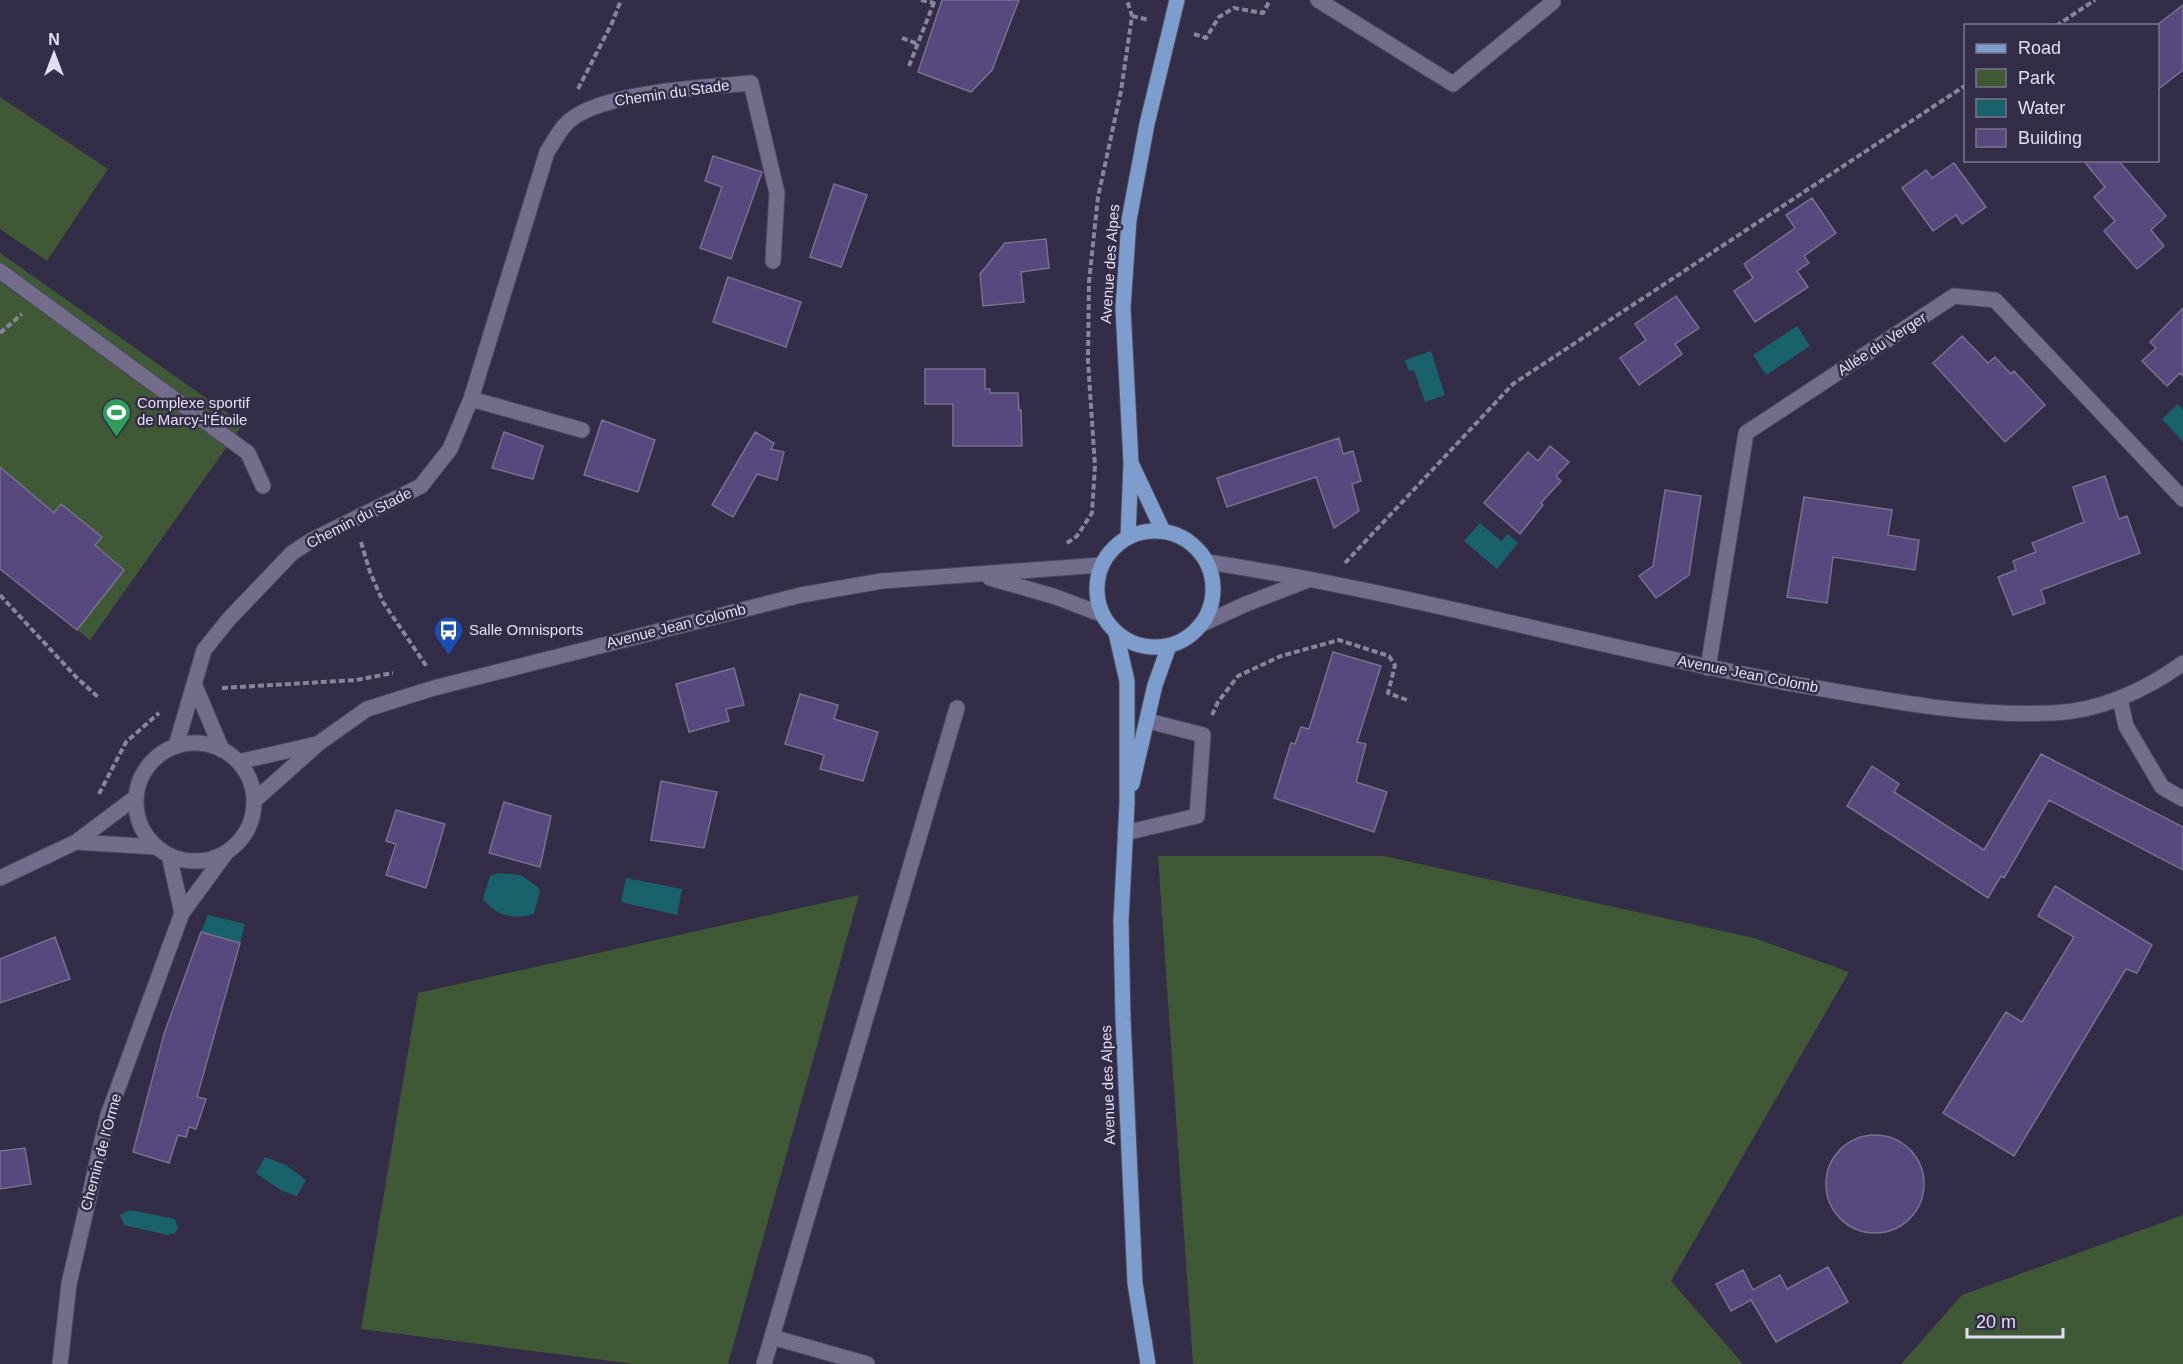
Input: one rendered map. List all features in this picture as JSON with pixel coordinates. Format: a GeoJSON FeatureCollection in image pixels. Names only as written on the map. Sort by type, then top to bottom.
{"type":"FeatureCollection","features":[{"type":"Feature","properties":{"kind":"main road","name":"Avenue des Alpes"},"geometry":{"type":"LineString","coordinates":[[1128,537],[1131,463],[1123,308],[1129,220],[1147,124],[1177,0]]}},
{"type":"Feature","properties":{"kind":"main road","name":"Avenue des Alpes"},"geometry":{"type":"LineString","coordinates":[[1131,463],[1163,531]]}},
{"type":"Feature","properties":{"kind":"main road"},"geometry":{"type":"LineString","coordinates":[[1163,531],[1181,537],[1196,548],[1207,562],[1212,578],[1213,595],[1209,611],[1200,626],[1187,638],[1169,646],[1151,648],[1116,633],[1101,614],[1096,598],[1096,581],[1101,565],[1112,549],[1128,537],[1145,532],[1163,531]]}},
{"type":"Feature","properties":{"kind":"main road","name":"Avenue des Alpes"},"geometry":{"type":"LineString","coordinates":[[1116,633],[1127,681],[1127,804],[1121,921],[1124,1042],[1135,1283],[1148,1364]]}},
{"type":"Feature","properties":{"kind":"main road","name":"Avenue des Alpes"},"geometry":{"type":"LineString","coordinates":[[1127,804],[1155,685],[1169,646]]}},
{"type":"Feature","properties":{"kind":"street"},"geometry":{"type":"LineString","coordinates":[[1318,0],[1453,84],[1553,2]]}},
{"type":"Feature","properties":{"kind":"street","name":"Chemin du Stade"},"geometry":{"type":"LineString","coordinates":[[176,746],[204,650],[230,619],[292,553],[312,540],[355,521],[421,486],[450,449],[471,399],[547,152],[566,123],[603,103],[654,93],[751,83],[777,193],[773,261]]}},
{"type":"Feature","properties":{"kind":"street"},"geometry":{"type":"LineString","coordinates":[[0,271],[248,453],[263,486]]}},
{"type":"Feature","properties":{"kind":"street","name":"Allée du Verger"},"geometry":{"type":"LineString","coordinates":[[1708,668],[1746,433],[1954,296],[1995,300],[2183,499]]}},
{"type":"Feature","properties":{"kind":"street"},"geometry":{"type":"LineString","coordinates":[[471,399],[582,430]]}},
{"type":"Feature","properties":{"kind":"street","name":"Avenue Jean Colomb"},"geometry":{"type":"LineString","coordinates":[[1207,562],[1308,580],[1708,668],[1940,710],[2010,715],[2055,713],[2120,699],[2157,682],[2183,663]]}},
{"type":"Feature","properties":{"kind":"street","name":"Avenue Jean Colomb"},"geometry":{"type":"LineString","coordinates":[[254,801],[319,743],[367,709],[434,688],[801,595],[882,581],[1101,565]]}},
{"type":"Feature","properties":{"kind":"street","name":"Avenue Jean Colomb"},"geometry":{"type":"LineString","coordinates":[[978,574],[1053,596],[1101,614]]}},
{"type":"Feature","properties":{"kind":"street"},"geometry":{"type":"LineString","coordinates":[[1200,626],[1246,604],[1308,580]]}},
{"type":"Feature","properties":{"kind":"street"},"geometry":{"type":"LineString","coordinates":[[195,687],[222,750]]}},
{"type":"Feature","properties":{"kind":"street"},"geometry":{"type":"LineString","coordinates":[[2120,699],[2126,726],[2162,787],[2183,799]]}},
{"type":"Feature","properties":{"kind":"street"},"geometry":{"type":"LineString","coordinates":[[764,1364],[957,708]]}},
{"type":"Feature","properties":{"kind":"street"},"geometry":{"type":"LineString","coordinates":[[1125,833],[1197,816],[1203,735],[1148,722]]}},
{"type":"Feature","properties":{"kind":"street"},"geometry":{"type":"LineString","coordinates":[[76,842],[163,851],[198,860],[226,852],[241,839],[251,821],[254,801],[252,787],[238,762],[222,750],[192,743],[176,746],[161,753],[148,765],[140,780],[136,797],[137,815],[144,833],[163,851],[182,913]]}},
{"type":"Feature","properties":{"kind":"street","name":"Avenue Jean Colomb"},"geometry":{"type":"LineString","coordinates":[[238,762],[319,743]]}},
{"type":"Feature","properties":{"kind":"street"},"geometry":{"type":"LineString","coordinates":[[0,878],[76,842],[136,797]]}},
{"type":"Feature","properties":{"kind":"street","name":"Chemin de l'Orme"},"geometry":{"type":"LineString","coordinates":[[60,1364],[69,1284],[108,1114],[182,913],[226,852]]}},
{"type":"Feature","properties":{"kind":"street"},"geometry":{"type":"LineString","coordinates":[[772,1337],[867,1364]]}},
{"type":"Feature","properties":{"kind":"path"},"geometry":{"type":"LineString","coordinates":[[566,123],[581,80],[612,23],[621,0]]}},
{"type":"Feature","properties":{"kind":"path"},"geometry":{"type":"LineString","coordinates":[[909,66],[934,2],[921,0]]}},
{"type":"Feature","properties":{"kind":"path"},"geometry":{"type":"LineString","coordinates":[[1056,570],[1056,550],[1077,536],[1092,513],[1095,466],[1088,361],[1089,282],[1098,197],[1121,91],[1132,16],[1127,0]]}},
{"type":"Feature","properties":{"kind":"path"},"geometry":{"type":"LineString","coordinates":[[1132,16],[1206,38],[1219,17],[1234,8],[1263,13],[1270,0]]}},
{"type":"Feature","properties":{"kind":"path"},"geometry":{"type":"LineString","coordinates":[[2059,24],[2095,0]]}},
{"type":"Feature","properties":{"kind":"path"},"geometry":{"type":"LineString","coordinates":[[902,38],[918,44]]}},
{"type":"Feature","properties":{"kind":"path"},"geometry":{"type":"LineString","coordinates":[[1326,584],[1513,384],[1964,86]]}},
{"type":"Feature","properties":{"kind":"path"},"geometry":{"type":"LineString","coordinates":[[355,521],[370,572],[383,602],[427,667],[434,688]]}},
{"type":"Feature","properties":{"kind":"path"},"geometry":{"type":"LineString","coordinates":[[0,595],[77,678],[99,697]]}},
{"type":"Feature","properties":{"kind":"path"},"geometry":{"type":"LineString","coordinates":[[1203,735],[1218,702],[1238,676],[1281,656],[1339,640],[1389,656],[1395,665],[1388,693],[1410,701]]}},
{"type":"Feature","properties":{"kind":"path"},"geometry":{"type":"LineString","coordinates":[[90,801],[99,795],[126,742],[163,709]]}},
{"type":"Feature","properties":{"kind":"green space"},"geometry":{"type":"Polygon","coordinates":[[[0,97],[108,169],[47,261],[0,229],[0,97]]]}},
{"type":"Feature","properties":{"kind":"green space","name":"Complexe sportif de Marcy-l'Étoile"},"geometry":{"type":"Polygon","coordinates":[[[0,253],[243,424],[90,640],[0,569],[0,253]]]}},
{"type":"Feature","properties":{"kind":"green space"},"geometry":{"type":"Polygon","coordinates":[[[1158,856],[1384,856],[1754,938],[1849,972],[1671,1281],[1743,1364],[1193,1364],[1158,856]]]}},
{"type":"Feature","properties":{"kind":"green space"},"geometry":{"type":"Polygon","coordinates":[[[859,895],[728,1364],[634,1364],[361,1329],[418,993],[859,895]]]}},
{"type":"Feature","properties":{"kind":"green space"},"geometry":{"type":"Polygon","coordinates":[[[2183,1215],[2183,1364],[1901,1364],[1962,1295],[2183,1215]]]}},
{"type":"Feature","properties":{"kind":"water"},"geometry":{"type":"Polygon","coordinates":[[[1797,326],[1810,346],[1766,375],[1753,355],[1797,326]]]}},
{"type":"Feature","properties":{"kind":"water"},"geometry":{"type":"Polygon","coordinates":[[[1431,351],[1445,395],[1425,402],[1414,370],[1409,371],[1405,360],[1431,351]]]}},
{"type":"Feature","properties":{"kind":"water"},"geometry":{"type":"Polygon","coordinates":[[[2178,404],[2183,410],[2183,442],[2162,419],[2178,404]]]}},
{"type":"Feature","properties":{"kind":"water"},"geometry":{"type":"Polygon","coordinates":[[[1480,523],[1501,541],[1508,534],[1518,543],[1497,569],[1464,541],[1480,523]]]}},
{"type":"Feature","properties":{"kind":"water"},"geometry":{"type":"Polygon","coordinates":[[[499,873],[521,875],[539,888],[534,914],[519,917],[506,915],[488,905],[483,899],[490,876],[499,873]]]}},
{"type":"Feature","properties":{"kind":"water"},"geometry":{"type":"Polygon","coordinates":[[[626,878],[682,889],[677,915],[621,902],[626,878]]]}},
{"type":"Feature","properties":{"kind":"water"},"geometry":{"type":"Polygon","coordinates":[[[208,915],[245,924],[240,943],[201,932],[208,915]]]}},
{"type":"Feature","properties":{"kind":"water"},"geometry":{"type":"Polygon","coordinates":[[[265,1157],[286,1165],[306,1180],[297,1196],[282,1191],[256,1173],[265,1157]]]}},
{"type":"Feature","properties":{"kind":"water"},"geometry":{"type":"Polygon","coordinates":[[[130,1210],[175,1219],[178,1228],[175,1233],[167,1235],[124,1225],[120,1215],[130,1210]]]}},
{"type":"Feature","properties":{"kind":"building"},"geometry":{"type":"Polygon","coordinates":[[[942,0],[1019,0],[992,70],[971,92],[918,72],[942,0]]]}},
{"type":"Feature","properties":{"kind":"building"},"geometry":{"type":"Polygon","coordinates":[[[2183,5],[2183,70],[2159,88],[2159,24],[2183,5]]]}},
{"type":"Feature","properties":{"kind":"building"},"geometry":{"type":"Polygon","coordinates":[[[713,156],[762,172],[731,259],[700,248],[722,187],[705,181],[713,156]]]}},
{"type":"Feature","properties":{"kind":"building"},"geometry":{"type":"Polygon","coordinates":[[[2085,162],[2120,162],[2166,216],[2151,230],[2164,246],[2137,269],[2104,231],[2115,221],[2094,197],[2105,187],[2085,162]]]}},
{"type":"Feature","properties":{"kind":"building"},"geometry":{"type":"Polygon","coordinates":[[[1954,163],[1986,207],[1962,224],[1956,215],[1933,231],[1902,188],[1926,170],[1932,178],[1954,163]]]}},
{"type":"Feature","properties":{"kind":"building"},"geometry":{"type":"Polygon","coordinates":[[[834,184],[867,195],[841,267],[810,257],[834,184]]]}},
{"type":"Feature","properties":{"kind":"building"},"geometry":{"type":"Polygon","coordinates":[[[1812,198],[1836,233],[1804,256],[1809,263],[1797,271],[1808,287],[1755,322],[1734,291],[1753,278],[1744,264],[1795,228],[1786,215],[1812,198]]]}},
{"type":"Feature","properties":{"kind":"building"},"geometry":{"type":"Polygon","coordinates":[[[1046,239],[1049,268],[1021,272],[1024,302],[983,306],[980,274],[1005,243],[1046,239]]]}},
{"type":"Feature","properties":{"kind":"building"},"geometry":{"type":"Polygon","coordinates":[[[728,277],[801,302],[786,347],[713,322],[728,277]]]}},
{"type":"Feature","properties":{"kind":"building"},"geometry":{"type":"Polygon","coordinates":[[[1676,296],[1699,328],[1675,344],[1682,354],[1639,385],[1620,358],[1646,340],[1635,324],[1676,296]]]}},
{"type":"Feature","properties":{"kind":"building"},"geometry":{"type":"Polygon","coordinates":[[[2183,308],[2183,376],[2180,373],[2167,386],[2142,361],[2156,348],[2150,342],[2183,308]]]}},
{"type":"Feature","properties":{"kind":"building"},"geometry":{"type":"Polygon","coordinates":[[[1962,336],[1988,363],[1995,357],[2011,374],[2014,371],[2045,405],[2005,442],[1933,363],[1962,336]]]}},
{"type":"Feature","properties":{"kind":"building"},"geometry":{"type":"Polygon","coordinates":[[[925,369],[985,369],[985,389],[990,389],[990,393],[1018,393],[1022,446],[953,446],[953,404],[925,404],[925,369]]]}},
{"type":"Feature","properties":{"kind":"building"},"geometry":{"type":"Polygon","coordinates":[[[602,420],[655,440],[638,492],[584,475],[602,420]]]}},
{"type":"Feature","properties":{"kind":"building"},"geometry":{"type":"Polygon","coordinates":[[[504,432],[543,446],[533,479],[492,468],[504,432]]]}},
{"type":"Feature","properties":{"kind":"building"},"geometry":{"type":"Polygon","coordinates":[[[755,432],[774,443],[771,449],[784,452],[777,480],[757,474],[733,517],[712,505],[755,432]]]}},
{"type":"Feature","properties":{"kind":"building"},"geometry":{"type":"Polygon","coordinates":[[[1339,438],[1343,454],[1353,451],[1361,481],[1352,484],[1359,511],[1334,528],[1316,477],[1227,507],[1217,478],[1339,438]]]}},
{"type":"Feature","properties":{"kind":"building"},"geometry":{"type":"Polygon","coordinates":[[[1550,446],[1569,462],[1556,476],[1561,481],[1541,503],[1543,505],[1520,534],[1484,503],[1528,452],[1538,461],[1550,446]]]}},
{"type":"Feature","properties":{"kind":"building"},"geometry":{"type":"Polygon","coordinates":[[[0,467],[54,513],[61,504],[102,537],[95,545],[124,570],[77,630],[0,569],[0,467]]]}},
{"type":"Feature","properties":{"kind":"building"},"geometry":{"type":"Polygon","coordinates":[[[2105,476],[2119,519],[2127,516],[2140,553],[2041,590],[2045,603],[2013,615],[1998,577],[2016,570],[2013,561],[2036,552],[2032,543],[2084,522],[2073,487],[2105,476]]]}},
{"type":"Feature","properties":{"kind":"building"},"geometry":{"type":"Polygon","coordinates":[[[1665,490],[1701,496],[1689,575],[1656,598],[1639,576],[1653,566],[1665,490]]]}},
{"type":"Feature","properties":{"kind":"building"},"geometry":{"type":"Polygon","coordinates":[[[1804,497],[1892,510],[1888,535],[1919,540],[1915,570],[1833,557],[1827,603],[1787,597],[1804,497]]]}},
{"type":"Feature","properties":{"kind":"building"},"geometry":{"type":"Polygon","coordinates":[[[1333,652],[1381,666],[1357,742],[1366,744],[1356,782],[1387,792],[1374,832],[1274,798],[1291,743],[1295,744],[1301,727],[1309,729],[1333,652]]]}},
{"type":"Feature","properties":{"kind":"building"},"geometry":{"type":"Polygon","coordinates":[[[734,668],[744,705],[726,709],[729,721],[689,732],[676,684],[734,668]]]}},
{"type":"Feature","properties":{"kind":"building"},"geometry":{"type":"Polygon","coordinates":[[[800,694],[838,705],[834,719],[878,732],[863,781],[820,769],[824,755],[785,744],[800,694]]]}},
{"type":"Feature","properties":{"kind":"building"},"geometry":{"type":"Polygon","coordinates":[[[2041,754],[2183,827],[2183,870],[2049,800],[2004,878],[2001,876],[1988,898],[1847,806],[1872,766],[1899,784],[1894,792],[1984,850],[2041,754]]]}},
{"type":"Feature","properties":{"kind":"building"},"geometry":{"type":"Polygon","coordinates":[[[661,781],[717,792],[704,848],[651,840],[661,781]]]}},
{"type":"Feature","properties":{"kind":"building"},"geometry":{"type":"Polygon","coordinates":[[[504,802],[551,816],[540,867],[489,853],[504,802]]]}},
{"type":"Feature","properties":{"kind":"building"},"geometry":{"type":"Polygon","coordinates":[[[396,810],[445,824],[426,888],[386,875],[396,844],[386,841],[396,810]]]}},
{"type":"Feature","properties":{"kind":"building"},"geometry":{"type":"Polygon","coordinates":[[[2055,886],[2152,945],[2137,973],[2126,969],[2014,1156],[1943,1113],[2006,1012],[2022,1022],[2074,937],[2038,916],[2055,886]]]}},
{"type":"Feature","properties":{"kind":"building"},"geometry":{"type":"Polygon","coordinates":[[[201,932],[240,943],[197,1097],[206,1099],[196,1129],[189,1127],[186,1137],[178,1135],[169,1163],[133,1152],[164,1034],[201,932]]]}},
{"type":"Feature","properties":{"kind":"building"},"geometry":{"type":"Polygon","coordinates":[[[55,937],[70,979],[0,1003],[0,959],[55,937]]]}},
{"type":"Feature","properties":{"kind":"building"},"geometry":{"type":"Polygon","coordinates":[[[1875,1135],[1894,1139],[1909,1150],[1920,1165],[1924,1184],[1920,1203],[1909,1218],[1894,1229],[1875,1233],[1856,1229],[1841,1218],[1830,1203],[1826,1184],[1830,1165],[1841,1150],[1856,1139],[1875,1135]]]}},
{"type":"Feature","properties":{"kind":"building"},"geometry":{"type":"Polygon","coordinates":[[[25,1148],[31,1184],[0,1189],[0,1151],[25,1148]]]}},
{"type":"Feature","properties":{"kind":"building"},"geometry":{"type":"Polygon","coordinates":[[[1828,1267],[1848,1302],[1776,1342],[1751,1300],[1731,1311],[1716,1284],[1743,1270],[1753,1290],[1780,1275],[1787,1289],[1828,1267]]]}},
{"type":"Feature","properties":{"kind":"place","name":"Complexe sportif de Marcy-l'Étoile"},"geometry":{"type":"Point","coordinates":[116,438]}},
{"type":"Feature","properties":{"kind":"place","name":"Salle Omnisports"},"geometry":{"type":"Point","coordinates":[448,656]}}]}
